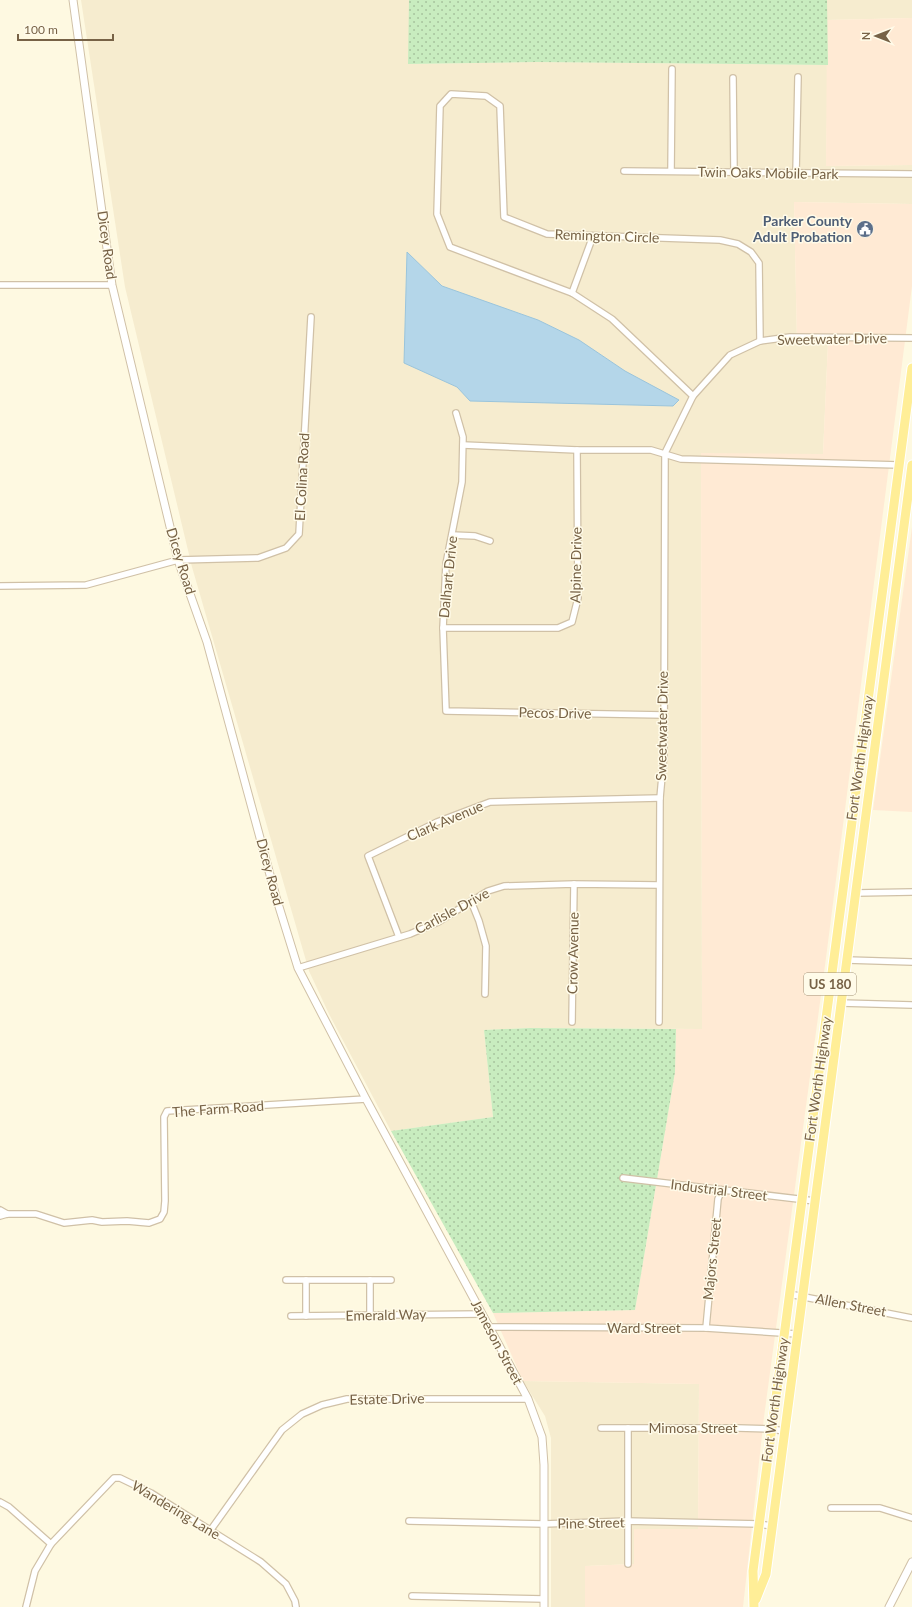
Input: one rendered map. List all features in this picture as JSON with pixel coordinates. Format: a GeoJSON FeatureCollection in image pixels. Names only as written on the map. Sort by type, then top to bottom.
{"type":"FeatureCollection","features":[{"type":"Feature","properties":{"kind":"main road","name":"Fort Worth Highway"},"geometry":{"type":"LineString","coordinates":[[755,1604],[753,1571],[771,1429],[912,368]]}},
{"type":"Feature","properties":{"kind":"main road","name":"Fort Worth Highway"},"geometry":{"type":"LineString","coordinates":[[755,1604],[766,1574],[912,466]]}},
{"type":"Feature","properties":{"kind":"main road"},"geometry":{"type":"LineString","coordinates":[[892,519],[905,520]]}},
{"type":"Feature","properties":{"kind":"main road"},"geometry":{"type":"LineString","coordinates":[[881,596],[894,598]]}},
{"type":"Feature","properties":{"kind":"main road"},"geometry":{"type":"LineString","coordinates":[[864,725],[878,726]]}},
{"type":"Feature","properties":{"kind":"main road"},"geometry":{"type":"LineString","coordinates":[[838,926],[851,928]]}},
{"type":"Feature","properties":{"kind":"main road"},"geometry":{"type":"LineString","coordinates":[[822,1046],[835,1047]]}},
{"type":"Feature","properties":{"kind":"street","name":"Dicey Road"},"geometry":{"type":"LineString","coordinates":[[73,0],[112,285],[178,560],[207,642],[276,897],[298,968],[366,1099]]}},
{"type":"Feature","properties":{"kind":"street"},"geometry":{"type":"LineString","coordinates":[[671,171],[672,69]]}},
{"type":"Feature","properties":{"kind":"street"},"geometry":{"type":"LineString","coordinates":[[796,173],[798,77]]}},
{"type":"Feature","properties":{"kind":"street"},"geometry":{"type":"LineString","coordinates":[[733,78],[734,172]]}},
{"type":"Feature","properties":{"kind":"street","name":"Remington Circle"},"geometry":{"type":"LineString","coordinates":[[692,396],[612,319],[572,293],[450,247],[437,214],[440,106],[451,94],[486,96],[500,106],[504,216],[547,234],[720,240],[738,244],[751,252],[759,263],[760,341]]}},
{"type":"Feature","properties":{"kind":"street","name":"Twin Oaks Mobile Park"},"geometry":{"type":"LineString","coordinates":[[624,171],[912,174]]}},
{"type":"Feature","properties":{"kind":"street"},"geometry":{"type":"LineString","coordinates":[[572,293],[593,236]]}},
{"type":"Feature","properties":{"kind":"street"},"geometry":{"type":"LineString","coordinates":[[0,285],[112,285]]}},
{"type":"Feature","properties":{"kind":"street","name":"El Colina Road"},"geometry":{"type":"LineString","coordinates":[[0,586],[86,585],[178,560],[258,558],[286,548],[299,534],[311,317]]}},
{"type":"Feature","properties":{"kind":"street","name":"Sweetwater Drive"},"geometry":{"type":"LineString","coordinates":[[658,1022],[660,798],[664,754],[665,453],[692,396],[730,355],[760,341],[790,337],[912,338]]}},
{"type":"Feature","properties":{"kind":"street","name":"Dalhart Drive"},"geometry":{"type":"LineString","coordinates":[[446,711],[443,628],[446,564],[462,482],[463,445],[459,418],[456,413]]}},
{"type":"Feature","properties":{"kind":"street"},"geometry":{"type":"LineString","coordinates":[[463,445],[577,450],[651,450],[681,459],[899,465]]}},
{"type":"Feature","properties":{"kind":"street","name":"Alpine Drive"},"geometry":{"type":"LineString","coordinates":[[443,628],[558,628],[572,622],[578,598],[577,450]]}},
{"type":"Feature","properties":{"kind":"street"},"geometry":{"type":"LineString","coordinates":[[452,535],[475,536],[490,541]]}},
{"type":"Feature","properties":{"kind":"street","name":"Pecos Drive"},"geometry":{"type":"LineString","coordinates":[[446,711],[664,715]]}},
{"type":"Feature","properties":{"kind":"street","name":"Clark Avenue"},"geometry":{"type":"LineString","coordinates":[[399,937],[368,856],[437,822],[490,802],[660,798]]}},
{"type":"Feature","properties":{"kind":"street","name":"Carlisle Drive"},"geometry":{"type":"LineString","coordinates":[[298,968],[399,937],[438,922],[488,891],[504,886],[574,884],[659,885]]}},
{"type":"Feature","properties":{"kind":"street","name":"Crow Avenue"},"geometry":{"type":"LineString","coordinates":[[572,1022],[574,884]]}},
{"type":"Feature","properties":{"kind":"street"},"geometry":{"type":"LineString","coordinates":[[856,893],[912,892]]}},
{"type":"Feature","properties":{"kind":"street"},"geometry":{"type":"LineString","coordinates":[[471,901],[479,921],[486,946],[485,994]]}},
{"type":"Feature","properties":{"kind":"street"},"geometry":{"type":"LineString","coordinates":[[847,960],[912,962]]}},
{"type":"Feature","properties":{"kind":"street"},"geometry":{"type":"LineString","coordinates":[[841,1003],[912,1005]]}},
{"type":"Feature","properties":{"kind":"street","name":"The Farm Road"},"geometry":{"type":"LineString","coordinates":[[0,1216],[7,1214],[36,1214],[64,1222],[92,1220],[102,1222],[154,1222],[160,1219],[164,1212],[164,1117],[167,1111],[366,1099]]}},
{"type":"Feature","properties":{"kind":"street","name":"Jameson Street"},"geometry":{"type":"LineString","coordinates":[[366,1099],[528,1399],[542,1437],[544,1465],[544,1607]]}},
{"type":"Feature","properties":{"kind":"street","name":"Industrial Street"},"geometry":{"type":"LineString","coordinates":[[623,1178],[815,1201]]}},
{"type":"Feature","properties":{"kind":"street","name":"Majors Street"},"geometry":{"type":"LineString","coordinates":[[706,1328],[718,1199],[722,1190]]}},
{"type":"Feature","properties":{"kind":"street","name":"The Farm Road"},"geometry":{"type":"LineString","coordinates":[[0,1210],[7,1214]]}},
{"type":"Feature","properties":{"kind":"street"},"geometry":{"type":"LineString","coordinates":[[286,1280],[391,1280]]}},
{"type":"Feature","properties":{"kind":"street"},"geometry":{"type":"LineString","coordinates":[[306,1280],[306,1316]]}},
{"type":"Feature","properties":{"kind":"street"},"geometry":{"type":"LineString","coordinates":[[370,1280],[370,1315]]}},
{"type":"Feature","properties":{"kind":"street","name":"Allen Street"},"geometry":{"type":"LineString","coordinates":[[789,1294],[912,1318]]}},
{"type":"Feature","properties":{"kind":"street","name":"Emerald Way"},"geometry":{"type":"LineString","coordinates":[[291,1316],[482,1314]]}},
{"type":"Feature","properties":{"kind":"street","name":"Ward Street"},"geometry":{"type":"LineString","coordinates":[[490,1327],[706,1328],[797,1334]]}},
{"type":"Feature","properties":{"kind":"street","name":"Estate Drive"},"geometry":{"type":"LineString","coordinates":[[210,1531],[282,1430],[302,1414],[322,1405],[347,1398],[528,1399]]}},
{"type":"Feature","properties":{"kind":"street","name":"Mimosa Street"},"geometry":{"type":"LineString","coordinates":[[601,1428],[771,1429],[784,1431]]}},
{"type":"Feature","properties":{"kind":"street"},"geometry":{"type":"LineString","coordinates":[[628,1428],[628,1564]]}},
{"type":"Feature","properties":{"kind":"street","name":"Wandering Lane"},"geometry":{"type":"LineString","coordinates":[[26,1607],[35,1571],[51,1544],[114,1478],[120,1478],[151,1493],[261,1562],[286,1584],[295,1601],[296,1607]]}},
{"type":"Feature","properties":{"kind":"street"},"geometry":{"type":"LineString","coordinates":[[0,1502],[10,1507],[51,1544]]}},
{"type":"Feature","properties":{"kind":"street"},"geometry":{"type":"LineString","coordinates":[[831,1508],[880,1508],[912,1518]]}},
{"type":"Feature","properties":{"kind":"street","name":"Pine Street"},"geometry":{"type":"LineString","coordinates":[[409,1521],[544,1524],[627,1521],[759,1524],[772,1526]]}},
{"type":"Feature","properties":{"kind":"street"},"geometry":{"type":"LineString","coordinates":[[889,1607],[912,1562]]}},
{"type":"Feature","properties":{"kind":"street"},"geometry":{"type":"LineString","coordinates":[[412,1596],[544,1599]]}},
{"type":"Feature","properties":{"kind":"shaded area"},"geometry":{"type":"Polygon","coordinates":[[[81,0],[409,0],[409,64],[536,62],[828,65],[826,166],[912,165],[912,204],[794,202],[797,342],[828,342],[823,454],[701,454],[702,1029],[530,1028],[484,1030],[493,1117],[391,1131],[329,1014],[309,971],[192,567],[125,287],[81,0]],[[407,252],[404,363],[457,387],[470,401],[673,406],[679,401],[625,371],[579,340],[538,320],[442,286],[407,252]]]}},
{"type":"Feature","properties":{"kind":"shaded area"},"geometry":{"type":"Polygon","coordinates":[[[827,0],[912,0],[912,18],[827,20],[827,0]]]}},
{"type":"Feature","properties":{"kind":"shaded area"},"geometry":{"type":"Polygon","coordinates":[[[912,18],[912,165],[826,166],[827,20],[912,18]]]}},
{"type":"Feature","properties":{"kind":"shaded area"},"geometry":{"type":"Polygon","coordinates":[[[794,202],[912,204],[912,286],[826,958],[764,1417],[743,1607],[585,1607],[585,1566],[634,1564],[634,1529],[698,1529],[699,1384],[523,1381],[493,1313],[635,1310],[675,1072],[676,1029],[702,1029],[701,453],[823,454],[828,342],[797,342],[794,202]]]}},
{"type":"Feature","properties":{"kind":"shaded area"},"geometry":{"type":"Polygon","coordinates":[[[912,527],[912,812],[873,810],[912,527]]]}},
{"type":"Feature","properties":{"kind":"shaded area"},"geometry":{"type":"Polygon","coordinates":[[[523,1381],[699,1384],[698,1529],[634,1529],[634,1564],[585,1566],[585,1607],[551,1607],[551,1438],[545,1416],[523,1381]]]}},
{"type":"Feature","properties":{"kind":"green space"},"geometry":{"type":"Polygon","coordinates":[[[409,0],[827,0],[828,65],[536,62],[408,64],[409,0]]]}},
{"type":"Feature","properties":{"kind":"green space"},"geometry":{"type":"Polygon","coordinates":[[[530,1028],[676,1029],[675,1072],[635,1310],[493,1313],[391,1131],[493,1117],[484,1030],[530,1028]]]}},
{"type":"Feature","properties":{"kind":"water"},"geometry":{"type":"Polygon","coordinates":[[[407,252],[442,286],[538,320],[579,340],[625,371],[679,400],[673,406],[470,401],[457,387],[404,363],[407,252]]]}},
{"type":"Feature","properties":{"kind":"place","name":"Parker County Adult Probation"},"geometry":{"type":"Point","coordinates":[865,229]}}]}
